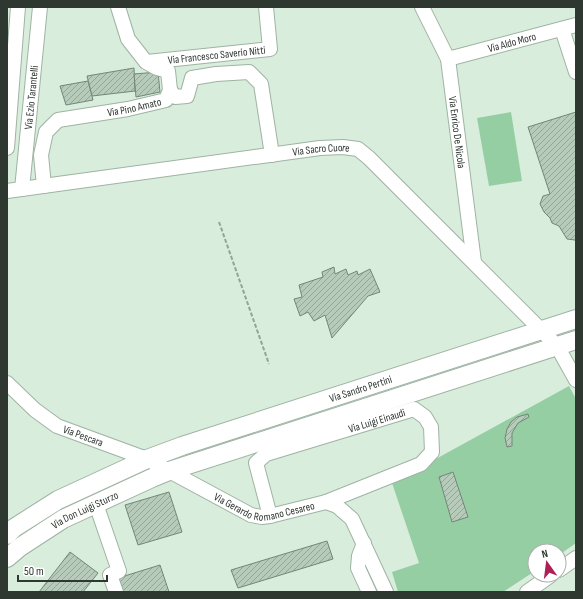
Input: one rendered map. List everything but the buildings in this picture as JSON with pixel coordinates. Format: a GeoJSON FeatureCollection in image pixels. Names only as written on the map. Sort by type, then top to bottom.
{"type":"FeatureCollection","features":[{"type":"Feature","properties":{"kind":"street","name":"Via Ezio Tarantelli"},"geometry":{"type":"LineString","coordinates":[[7,148],[18,7]]}},
{"type":"Feature","properties":{"kind":"street","name":"Via Ezio Tarantelli"},"geometry":{"type":"LineString","coordinates":[[22,189],[40,7]]}},
{"type":"Feature","properties":{"kind":"street","name":"Via Pino Amato"},"geometry":{"type":"LineString","coordinates":[[44,186],[41,155],[46,132],[58,120],[128,109],[166,100],[170,90],[168,71],[157,68],[146,62],[128,39],[118,7]]}},
{"type":"Feature","properties":{"kind":"street","name":"Via Francesco Saverio Nitti"},"geometry":{"type":"LineString","coordinates":[[146,62],[270,49],[266,7]]}},
{"type":"Feature","properties":{"kind":"street","name":"Via Enrico De Nicola"},"geometry":{"type":"LineString","coordinates":[[422,7],[448,59],[474,262]]}},
{"type":"Feature","properties":{"kind":"street","name":"Via Aldo Moro"},"geometry":{"type":"LineString","coordinates":[[448,59],[576,25]]}},
{"type":"Feature","properties":{"kind":"street"},"geometry":{"type":"LineString","coordinates":[[562,28],[576,72]]}},
{"type":"Feature","properties":{"kind":"street"},"geometry":{"type":"LineString","coordinates":[[170,90],[175,97],[187,96],[192,78],[216,74],[249,72],[261,84],[272,155]]}},
{"type":"Feature","properties":{"kind":"street","name":"Via Sacro Cuore"},"geometry":{"type":"LineString","coordinates":[[7,191],[320,148],[343,147],[358,149],[369,158],[558,346],[576,380]]}},
{"type":"Feature","properties":{"kind":"street","name":"Via Sandro Pertini"},"geometry":{"type":"LineString","coordinates":[[147,459],[182,446],[576,320]]}},
{"type":"Feature","properties":{"kind":"street","name":"Via Sandro Pertini"},"geometry":{"type":"LineString","coordinates":[[169,471],[576,340]]}},
{"type":"Feature","properties":{"kind":"street","name":"Via Pescara"},"geometry":{"type":"LineString","coordinates":[[7,383],[35,410],[56,426],[147,459],[169,471]]}},
{"type":"Feature","properties":{"kind":"street","name":"Via Luigi Einaudi"},"geometry":{"type":"LineString","coordinates":[[270,516],[256,464],[266,454],[414,409],[425,417],[431,427],[432,452],[421,464],[326,502]]}},
{"type":"Feature","properties":{"kind":"street","name":"Via Don Luigi Sturzo"},"geometry":{"type":"LineString","coordinates":[[7,535],[14,528],[58,500],[147,459]]}},
{"type":"Feature","properties":{"kind":"street","name":"Via Don Luigi Sturzo"},"geometry":{"type":"LineString","coordinates":[[7,558],[20,546],[63,519],[169,471]]}},
{"type":"Feature","properties":{"kind":"street","name":"Via Gerardo Romano Cesareo"},"geometry":{"type":"LineString","coordinates":[[169,471],[251,515],[262,517],[270,516],[326,502],[337,506],[352,519],[386,592]]}},
{"type":"Feature","properties":{"kind":"street"},"geometry":{"type":"LineString","coordinates":[[96,504],[119,571],[110,575],[116,592]]}},
{"type":"Feature","properties":{"kind":"street"},"geometry":{"type":"LineString","coordinates":[[364,543],[359,556],[358,568],[369,592]]}},
{"type":"Feature","properties":{"kind":"street"},"geometry":{"type":"LineString","coordinates":[[567,564],[576,558]]}},
{"type":"Feature","properties":{"kind":"street"},"geometry":{"type":"LineString","coordinates":[[527,592],[540,583]]}},
{"type":"Feature","properties":{"kind":"path"},"geometry":{"type":"LineString","coordinates":[[219,222],[269,364]]}},
{"type":"Feature","properties":{"kind":"green space"},"geometry":{"type":"Polygon","coordinates":[[[511,112],[522,181],[489,186],[477,118],[511,112]]]}},
{"type":"Feature","properties":{"kind":"green space"},"geometry":{"type":"Polygon","coordinates":[[[569,386],[576,399],[576,543],[567,549],[567,543],[527,543],[527,576],[503,592],[398,592],[392,572],[419,563],[392,483],[569,386]]]}}]}
